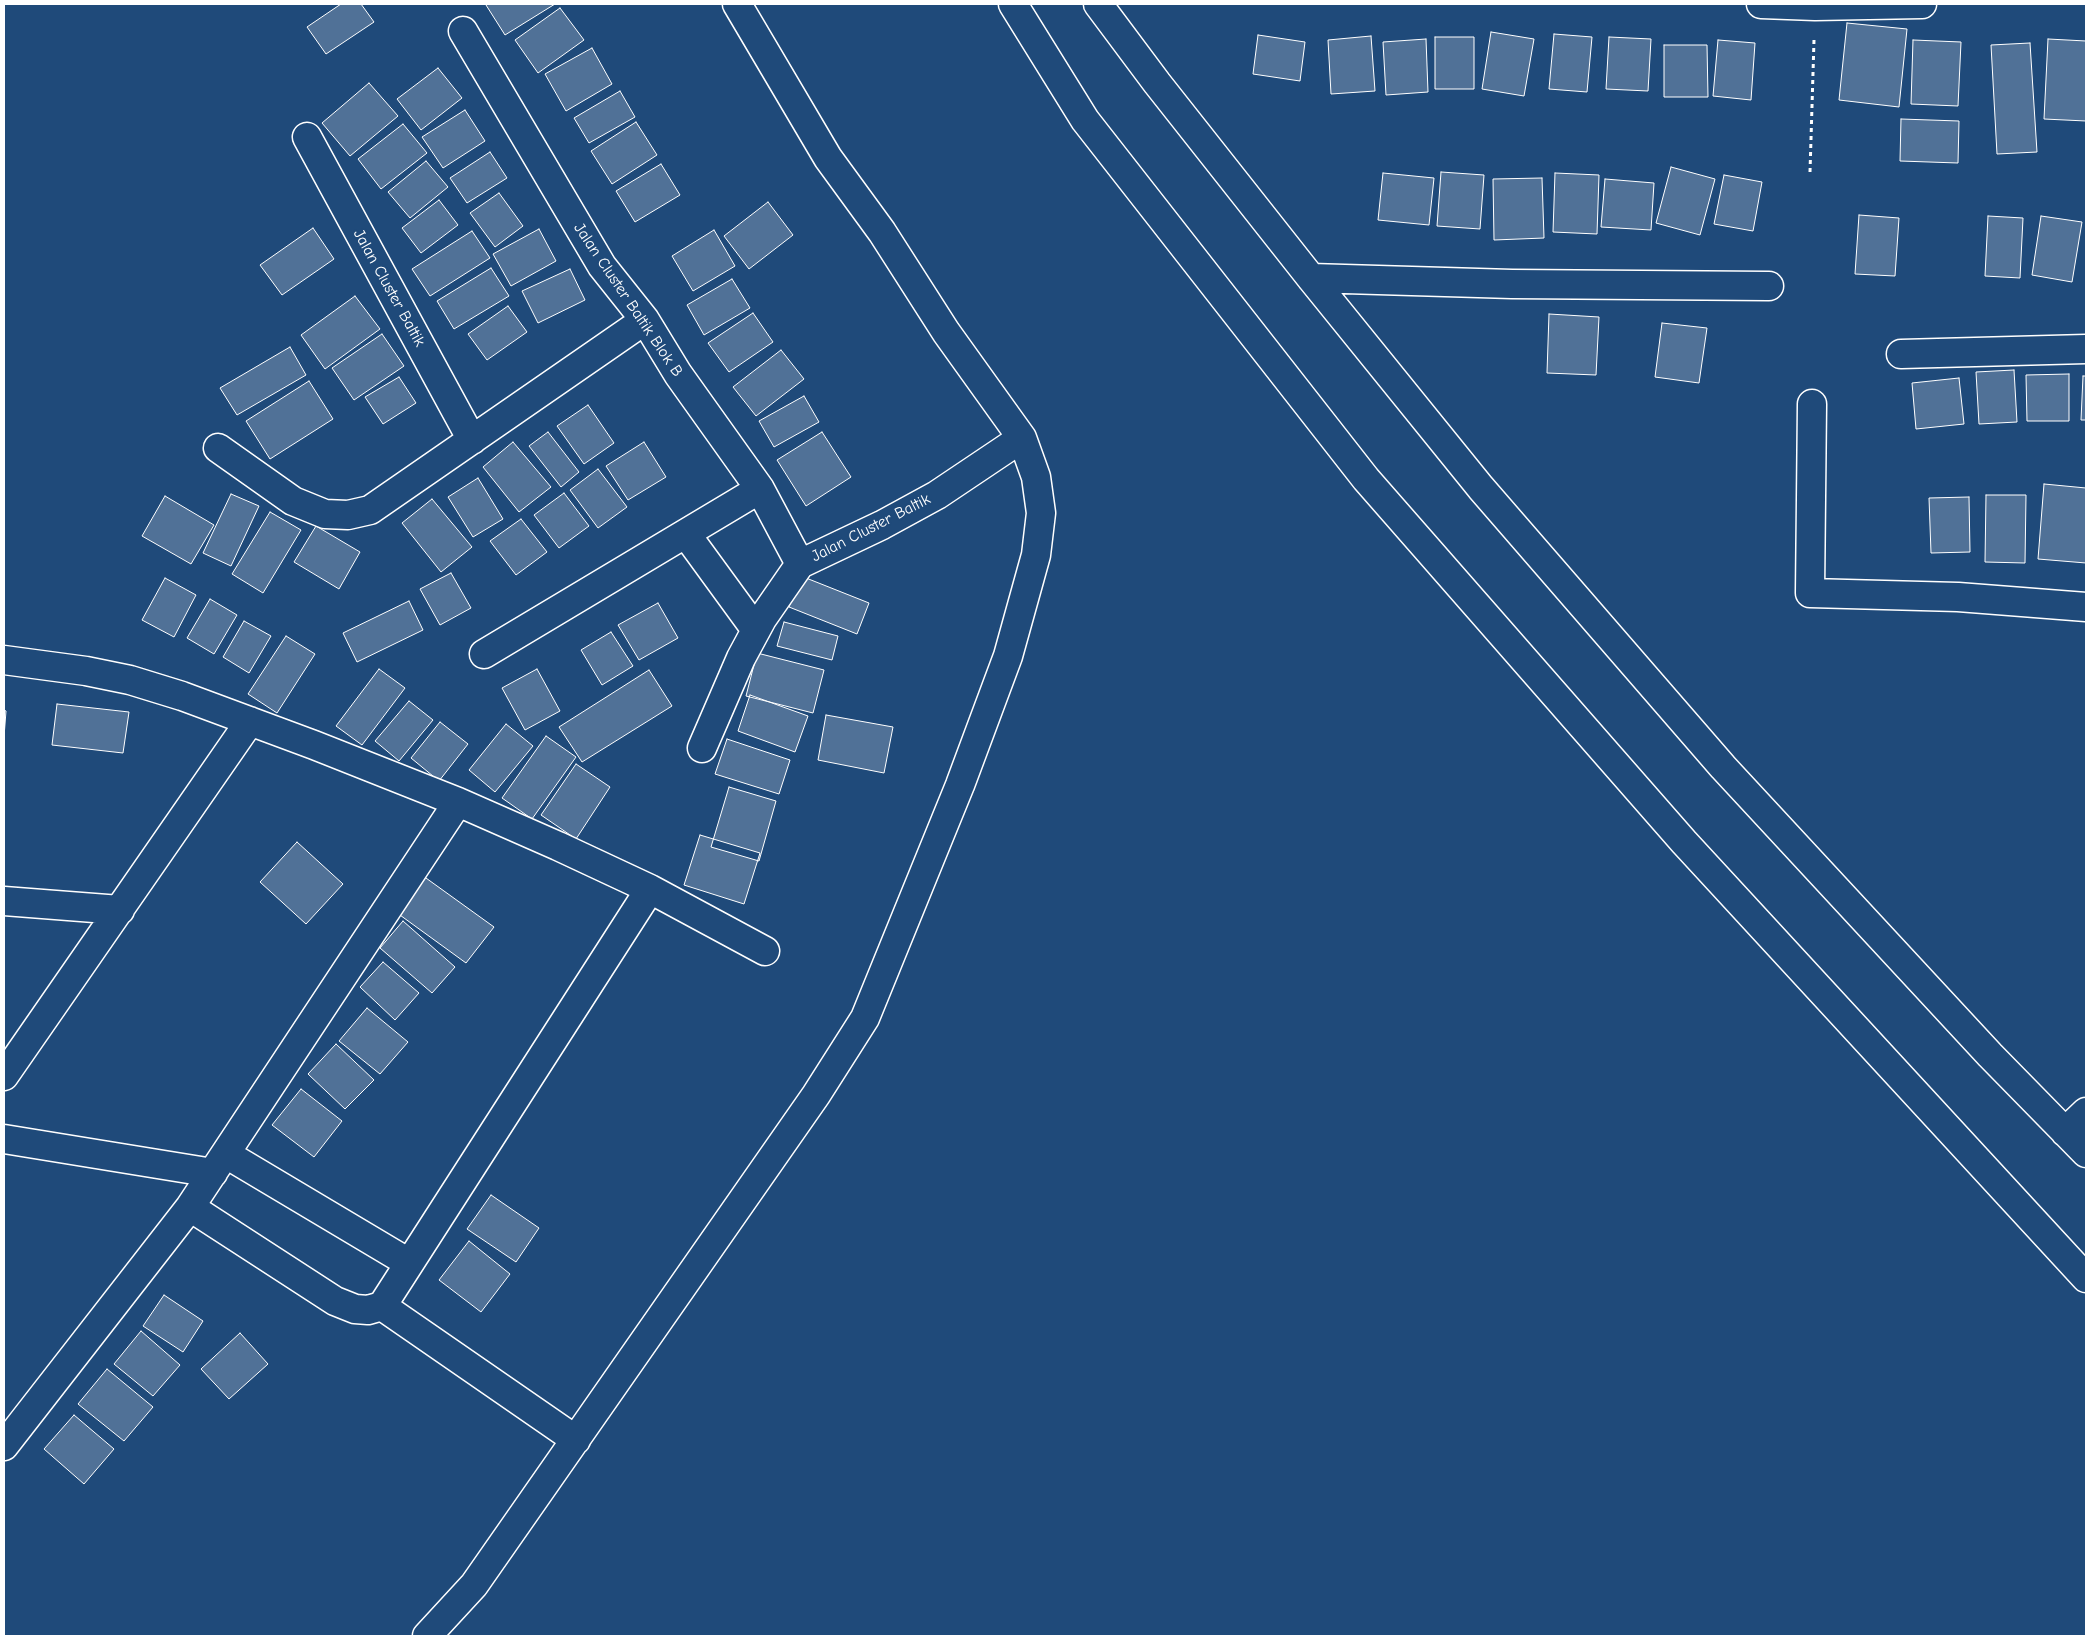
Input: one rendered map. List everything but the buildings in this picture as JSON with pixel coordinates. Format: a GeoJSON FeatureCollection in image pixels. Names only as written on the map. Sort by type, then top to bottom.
{"type":"FeatureCollection","features":[{"type":"Feature","properties":{"kind":"street"},"geometry":{"type":"LineString","coordinates":[[427,1636],[474,1584],[816,1095],[865,1018],[960,785],[1008,656],[1036,554],[1041,513],[1036,477],[1022,438],[946,332],[882,232],[828,158],[737,4]]}},
{"type":"Feature","properties":{"kind":"street"},"geometry":{"type":"LineString","coordinates":[[1013,4],[1085,120],[1366,479],[1684,842],[2086,1278]]}},
{"type":"Feature","properties":{"kind":"street"},"geometry":{"type":"LineString","coordinates":[[1098,4],[1157,83],[1310,278],[1481,488],[1723,767],[1990,1055],[2086,1154]]}},
{"type":"Feature","properties":{"kind":"street"},"geometry":{"type":"LineString","coordinates":[[1761,4],[1922,4]]}},
{"type":"Feature","properties":{"kind":"street","name":"Jalan Cluster Baltik Blok B"},"geometry":{"type":"LineString","coordinates":[[463,31],[602,266],[645,320],[678,374],[760,489],[800,564]]}},
{"type":"Feature","properties":{"kind":"street","name":"Jalan Cluster Baltik"},"geometry":{"type":"LineString","coordinates":[[306,137],[472,440]]}},
{"type":"Feature","properties":{"kind":"street"},"geometry":{"type":"LineString","coordinates":[[1310,278],[1512,284],[1769,286]]}},
{"type":"Feature","properties":{"kind":"street"},"geometry":{"type":"LineString","coordinates":[[218,448],[292,501],[326,514],[348,514],[370,510],[645,320]]}},
{"type":"Feature","properties":{"kind":"street"},"geometry":{"type":"LineString","coordinates":[[1901,354],[2086,349]]}},
{"type":"Feature","properties":{"kind":"street"},"geometry":{"type":"LineString","coordinates":[[1812,404],[1810,593],[1958,597],[2086,607]]}},
{"type":"Feature","properties":{"kind":"street","name":"Jalan Cluster Baltik"},"geometry":{"type":"LineString","coordinates":[[702,748],[741,658],[756,630],[800,564],[882,526],[958,481],[1022,438]]}},
{"type":"Feature","properties":{"kind":"street"},"geometry":{"type":"LineString","coordinates":[[484,654],[760,489]]}},
{"type":"Feature","properties":{"kind":"street"},"geometry":{"type":"LineString","coordinates":[[686,534],[756,630]]}},
{"type":"Feature","properties":{"kind":"street"},"geometry":{"type":"LineString","coordinates":[[4,660],[86,671],[130,680],[182,696],[250,721],[458,802],[558,846],[650,890],[765,951]]}},
{"type":"Feature","properties":{"kind":"street"},"geometry":{"type":"LineString","coordinates":[[4,1076],[250,721]]}},
{"type":"Feature","properties":{"kind":"street"},"geometry":{"type":"LineString","coordinates":[[4,1446],[190,1207],[458,802]]}},
{"type":"Feature","properties":{"kind":"street"},"geometry":{"type":"LineString","coordinates":[[190,1207],[335,1301],[355,1309],[368,1310],[382,1306],[650,890]]}},
{"type":"Feature","properties":{"kind":"street"},"geometry":{"type":"LineString","coordinates":[[4,901],[120,910]]}},
{"type":"Feature","properties":{"kind":"street"},"geometry":{"type":"LineString","coordinates":[[2065,1132],[2086,1112]]}},
{"type":"Feature","properties":{"kind":"street"},"geometry":{"type":"LineString","coordinates":[[4,1139],[220,1163],[409,1263]]}},
{"type":"Feature","properties":{"kind":"street"},"geometry":{"type":"LineString","coordinates":[[382,1306],[576,1440]]}},
{"type":"Feature","properties":{"kind":"path"},"geometry":{"type":"LineString","coordinates":[[1810,172],[1815,5]]}}]}
